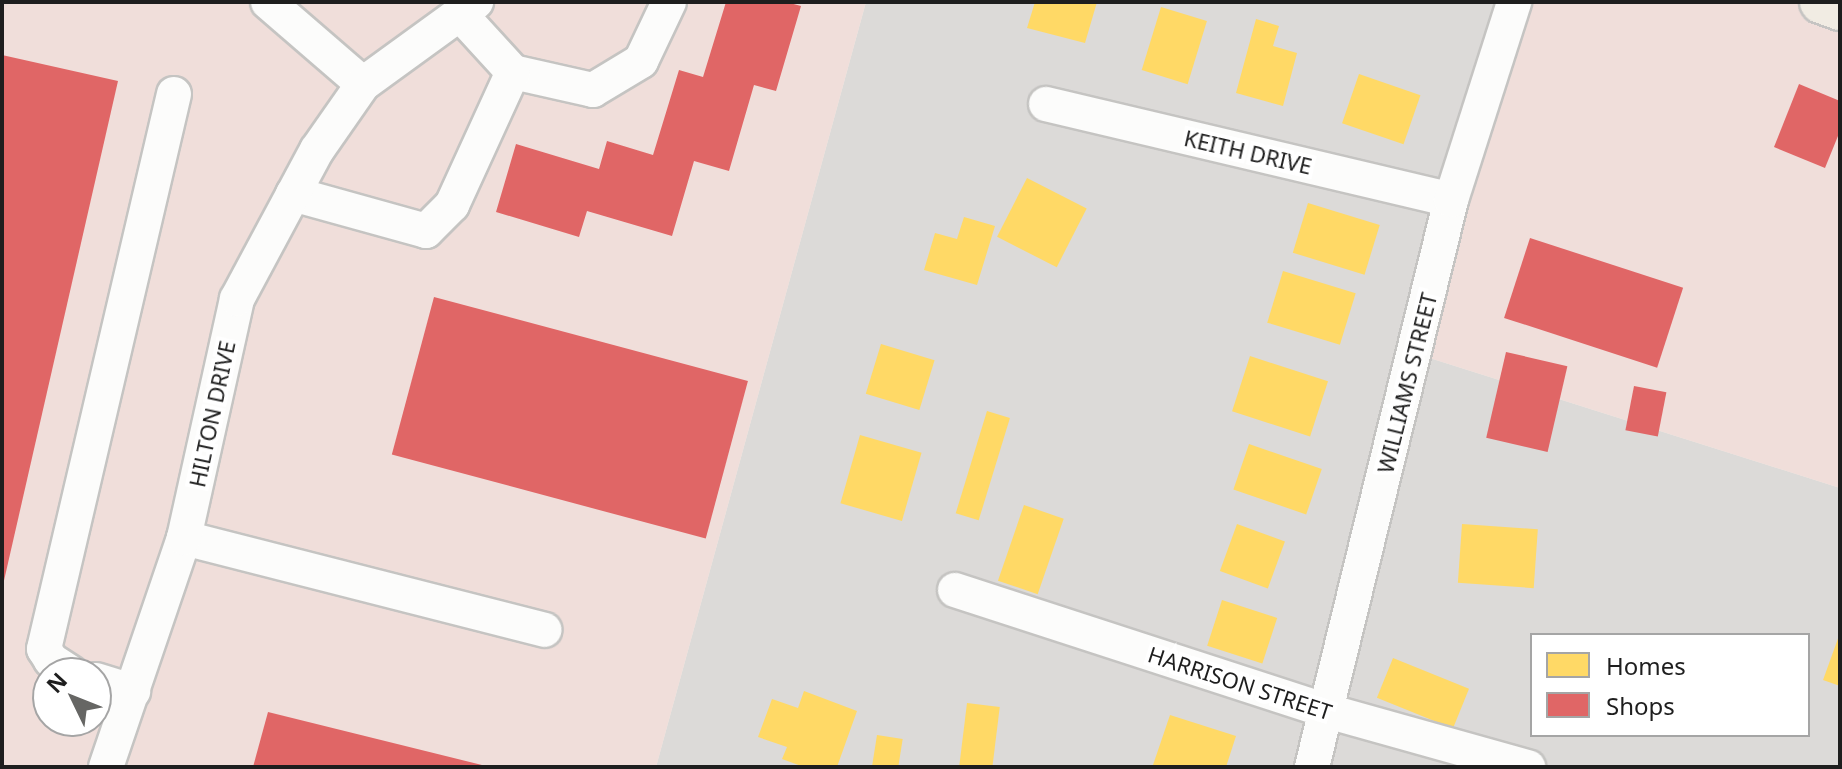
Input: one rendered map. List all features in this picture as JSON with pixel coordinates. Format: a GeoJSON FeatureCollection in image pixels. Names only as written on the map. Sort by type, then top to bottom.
{"type":"FeatureCollection","features":[{"type":"Feature","properties":{"kind":"main road"},"geometry":{"type":"LineString","coordinates":[[1821,2],[1840,9]]}},
{"type":"Feature","properties":{"kind":"street"},"geometry":{"type":"LineString","coordinates":[[268,2],[363,84]]}},
{"type":"Feature","properties":{"kind":"street"},"geometry":{"type":"LineString","coordinates":[[468,8],[513,72],[593,90],[641,61],[669,2]]}},
{"type":"Feature","properties":{"kind":"street","name":"WILLIAMS STREET"},"geometry":{"type":"LineString","coordinates":[[1312,767],[1451,200],[1514,2]]}},
{"type":"Feature","properties":{"kind":"street","name":"HILTON DRIVE"},"geometry":{"type":"LineString","coordinates":[[106,767],[184,538],[237,299],[317,150],[363,84],[468,8]]}},
{"type":"Feature","properties":{"kind":"street"},"geometry":{"type":"LineString","coordinates":[[293,194],[426,231],[452,205],[513,72]]}},
{"type":"Feature","properties":{"kind":"street"},"geometry":{"type":"LineString","coordinates":[[50,657],[44,649],[174,94]]}},
{"type":"Feature","properties":{"kind":"street","name":"KEITH DRIVE"},"geometry":{"type":"LineString","coordinates":[[1046,104],[1451,200]]}},
{"type":"Feature","properties":{"kind":"street"},"geometry":{"type":"LineString","coordinates":[[184,538],[544,630]]}},
{"type":"Feature","properties":{"kind":"street","name":"HARRISON STREET"},"geometry":{"type":"LineString","coordinates":[[955,590],[1327,711],[1528,767]]}},
{"type":"Feature","properties":{"kind":"street"},"geometry":{"type":"LineString","coordinates":[[112,685],[133,691]]}},
{"type":"Feature","properties":{"kind":"shaded area"},"geometry":{"type":"Polygon","coordinates":[[[2,2],[866,2],[656,767],[2,767],[2,2]]]}},
{"type":"Feature","properties":{"kind":"shaded area"},"geometry":{"type":"Polygon","coordinates":[[[866,2],[1512,2],[1398,348],[1840,488],[1840,767],[656,767],[866,2]]]}},
{"type":"Feature","properties":{"kind":"shaded area"},"geometry":{"type":"Polygon","coordinates":[[[1512,2],[1840,2],[1840,488],[1398,348],[1512,2]]]}},
{"type":"Feature","properties":{"kind":"building: Homes"},"geometry":{"type":"Polygon","coordinates":[[[1035,2],[1097,2],[1085,43],[1027,28],[1035,2]]]}},
{"type":"Feature","properties":{"kind":"building: Homes"},"geometry":{"type":"Polygon","coordinates":[[[1161,7],[1207,21],[1188,84],[1142,70],[1161,7]]]}},
{"type":"Feature","properties":{"kind":"building: Homes"},"geometry":{"type":"Polygon","coordinates":[[[1256,19],[1279,26],[1273,46],[1297,53],[1283,106],[1236,93],[1256,19]]]}},
{"type":"Feature","properties":{"kind":"building: Homes"},"geometry":{"type":"Polygon","coordinates":[[[1359,74],[1420,95],[1404,144],[1342,123],[1359,74]]]}},
{"type":"Feature","properties":{"kind":"building: Homes"},"geometry":{"type":"Polygon","coordinates":[[[1027,178],[1087,208],[1057,267],[997,237],[1027,178]]]}},
{"type":"Feature","properties":{"kind":"building: Homes"},"geometry":{"type":"Polygon","coordinates":[[[1308,203],[1380,225],[1365,275],[1293,253],[1308,203]]]}},
{"type":"Feature","properties":{"kind":"building: Homes"},"geometry":{"type":"Polygon","coordinates":[[[964,217],[995,226],[977,285],[924,270],[935,233],[957,239],[964,217]]]}},
{"type":"Feature","properties":{"kind":"building: Homes"},"geometry":{"type":"Polygon","coordinates":[[[1283,271],[1356,293],[1340,345],[1267,323],[1283,271]]]}},
{"type":"Feature","properties":{"kind":"building: Homes"},"geometry":{"type":"Polygon","coordinates":[[[881,344],[935,360],[919,410],[866,394],[881,344]]]}},
{"type":"Feature","properties":{"kind":"building: Homes"},"geometry":{"type":"Polygon","coordinates":[[[1250,356],[1328,381],[1310,437],[1232,411],[1250,356]]]}},
{"type":"Feature","properties":{"kind":"building: Homes"},"geometry":{"type":"Polygon","coordinates":[[[987,411],[1010,418],[979,520],[956,513],[987,411]]]}},
{"type":"Feature","properties":{"kind":"building: Homes"},"geometry":{"type":"Polygon","coordinates":[[[860,435],[922,453],[902,521],[840,503],[860,435]]]}},
{"type":"Feature","properties":{"kind":"building: Homes"},"geometry":{"type":"Polygon","coordinates":[[[1249,444],[1322,469],[1306,514],[1233,489],[1249,444]]]}},
{"type":"Feature","properties":{"kind":"building: Homes"},"geometry":{"type":"Polygon","coordinates":[[[1024,505],[1064,519],[1038,594],[998,581],[1024,505]]]}},
{"type":"Feature","properties":{"kind":"building: Homes"},"geometry":{"type":"Polygon","coordinates":[[[1237,524],[1285,541],[1268,588],[1220,571],[1237,524]]]}},
{"type":"Feature","properties":{"kind":"building: Homes"},"geometry":{"type":"Polygon","coordinates":[[[1462,524],[1538,529],[1534,588],[1458,583],[1462,524]]]}},
{"type":"Feature","properties":{"kind":"building: Homes"},"geometry":{"type":"Polygon","coordinates":[[[1222,600],[1277,618],[1262,664],[1207,646],[1222,600]]]}},
{"type":"Feature","properties":{"kind":"building: Homes"},"geometry":{"type":"Polygon","coordinates":[[[1840,633],[1840,686],[1823,680],[1840,633]]]}},
{"type":"Feature","properties":{"kind":"building: Homes"},"geometry":{"type":"Polygon","coordinates":[[[1393,658],[1469,689],[1453,729],[1377,698],[1393,658]]]}},
{"type":"Feature","properties":{"kind":"building: Homes"},"geometry":{"type":"Polygon","coordinates":[[[804,691],[857,711],[837,767],[804,767],[782,759],[787,747],[758,737],[772,699],[798,708],[804,691]]]}},
{"type":"Feature","properties":{"kind":"building: Homes"},"geometry":{"type":"Polygon","coordinates":[[[967,703],[1000,707],[992,767],[959,767],[967,703]]]}},
{"type":"Feature","properties":{"kind":"building: Homes"},"geometry":{"type":"Polygon","coordinates":[[[1170,715],[1236,736],[1226,767],[1153,765],[1170,715]]]}},
{"type":"Feature","properties":{"kind":"building: Homes"},"geometry":{"type":"Polygon","coordinates":[[[877,735],[903,739],[898,767],[872,767],[877,735]]]}},
{"type":"Feature","properties":{"kind":"building: Shops"},"geometry":{"type":"Polygon","coordinates":[[[726,2],[786,2],[801,6],[776,91],[754,85],[729,171],[694,161],[672,236],[587,211],[579,237],[496,212],[516,144],[599,169],[607,141],[653,155],[679,70],[703,77],[726,2]]]}},
{"type":"Feature","properties":{"kind":"building: Shops"},"geometry":{"type":"Polygon","coordinates":[[[2,55],[118,81],[3,585],[2,585],[2,55]]]}},
{"type":"Feature","properties":{"kind":"building: Shops"},"geometry":{"type":"Polygon","coordinates":[[[1799,84],[1840,101],[1840,131],[1825,168],[1774,147],[1799,84]]]}},
{"type":"Feature","properties":{"kind":"building: Shops"},"geometry":{"type":"Polygon","coordinates":[[[1530,238],[1683,288],[1657,368],[1504,318],[1530,238]]]}},
{"type":"Feature","properties":{"kind":"building: Shops"},"geometry":{"type":"Polygon","coordinates":[[[434,297],[748,381],[706,539],[392,454],[434,297]]]}},
{"type":"Feature","properties":{"kind":"building: Shops"},"geometry":{"type":"Polygon","coordinates":[[[1506,352],[1567,366],[1548,452],[1486,438],[1506,352]]]}},
{"type":"Feature","properties":{"kind":"building: Shops"},"geometry":{"type":"Polygon","coordinates":[[[1634,386],[1666,392],[1658,436],[1625,430],[1634,386]]]}},
{"type":"Feature","properties":{"kind":"building: Shops"},"geometry":{"type":"Polygon","coordinates":[[[268,712],[486,766],[486,767],[253,767],[268,712]]]}}]}
